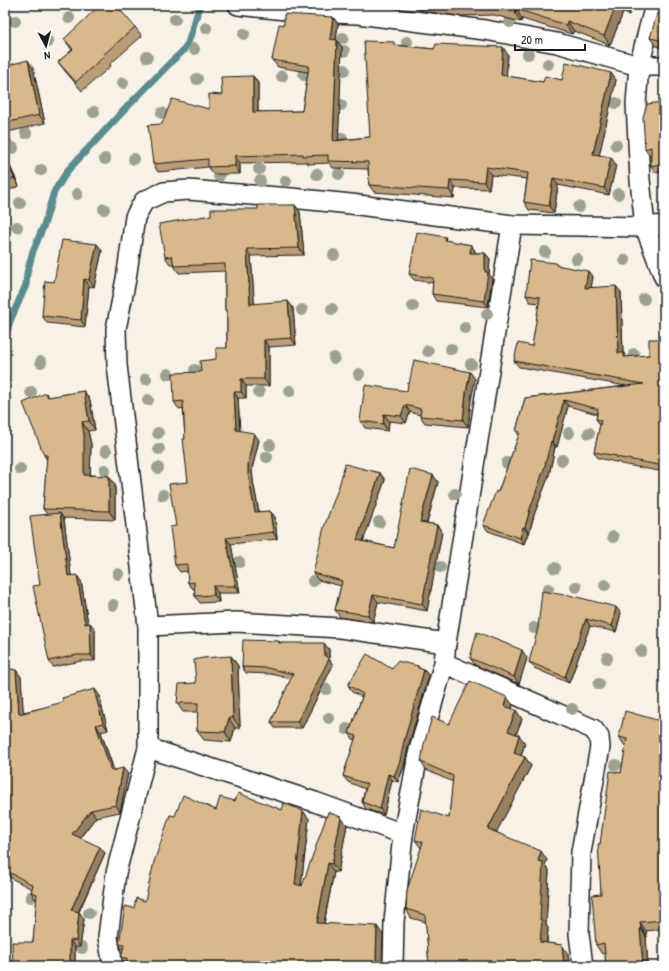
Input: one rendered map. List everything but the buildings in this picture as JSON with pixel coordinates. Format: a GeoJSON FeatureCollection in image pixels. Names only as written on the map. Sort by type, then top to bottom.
{"type":"FeatureCollection","features":[{"type":"Feature","properties":{"kind":"street"},"geometry":{"type":"LineString","coordinates":[[238,5],[305,12],[358,10],[557,43],[639,66],[664,66]]}},
{"type":"Feature","properties":{"kind":"street"},"geometry":{"type":"LineString","coordinates":[[655,5],[639,66],[636,104],[640,180],[645,227],[664,277]]}},
{"type":"Feature","properties":{"kind":"street"},"geometry":{"type":"LineString","coordinates":[[113,966],[108,937],[116,873],[148,748],[148,626],[117,365],[116,329],[126,279],[135,217],[144,201],[164,192],[188,190],[306,199],[512,225],[645,227],[664,225]]}},
{"type":"Feature","properties":{"kind":"street"},"geometry":{"type":"LineString","coordinates":[[393,966],[394,922],[403,834],[419,750],[444,663],[512,225]]}},
{"type":"Feature","properties":{"kind":"street"},"geometry":{"type":"LineString","coordinates":[[148,626],[237,622],[340,628],[446,643]]}},
{"type":"Feature","properties":{"kind":"street"},"geometry":{"type":"LineString","coordinates":[[444,663],[594,729],[599,737],[600,747],[581,852],[579,934],[583,966]]}},
{"type":"Feature","properties":{"kind":"street"},"geometry":{"type":"LineString","coordinates":[[148,748],[315,802],[403,834]]}},
{"type":"Feature","properties":{"kind":"waterway"},"geometry":{"type":"LineString","coordinates":[[5,338],[10,321],[26,285],[27,273],[33,251],[44,225],[54,192],[68,170],[129,105],[183,51],[188,43],[200,5]]}}]}
